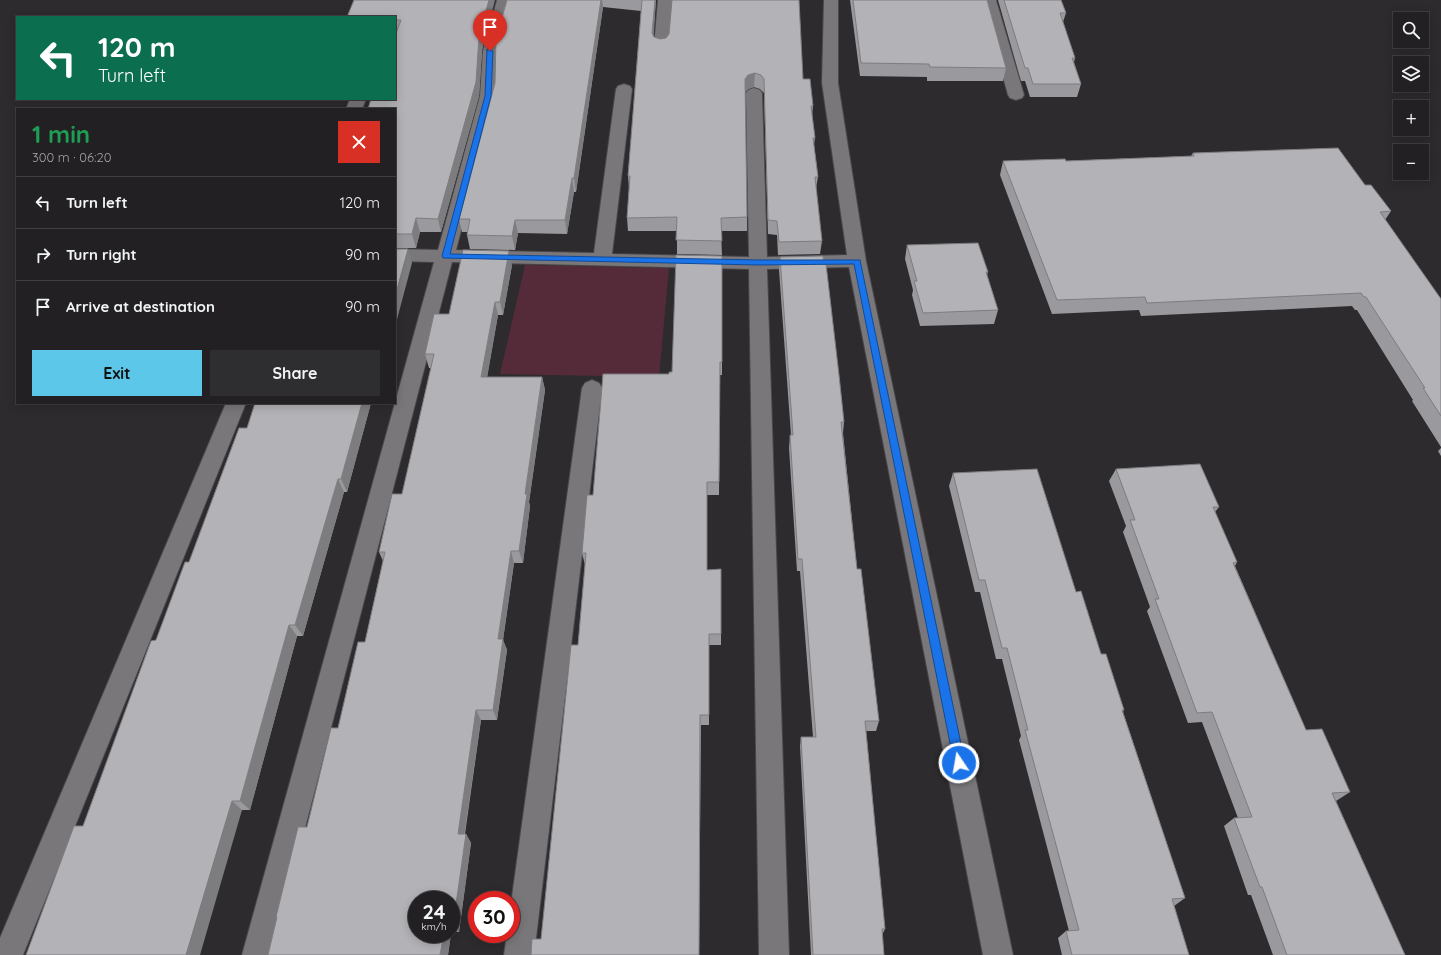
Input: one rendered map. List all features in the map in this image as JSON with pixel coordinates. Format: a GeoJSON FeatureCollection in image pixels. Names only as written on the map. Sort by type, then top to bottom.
{"type":"FeatureCollection","features":[{"type":"Feature","properties":{"kind":"street"},"geometry":{"type":"LineString","coordinates":[[257,955],[488,96],[490,51],[504,0]]}},
{"type":"Feature","properties":{"kind":"street"},"geometry":{"type":"LineString","coordinates":[[661,47],[665,0]]}},
{"type":"Feature","properties":{"kind":"street"},"geometry":{"type":"LineString","coordinates":[[831,0],[830,83],[857,262],[998,955]]}},
{"type":"Feature","properties":{"kind":"street"},"geometry":{"type":"LineString","coordinates":[[989,0],[1016,95]]}},
{"type":"Feature","properties":{"kind":"street"},"geometry":{"type":"LineString","coordinates":[[602,260],[624,89]]}},
{"type":"Feature","properties":{"kind":"street"},"geometry":{"type":"LineString","coordinates":[[754,94],[774,955]]}},
{"type":"Feature","properties":{"kind":"street"},"geometry":{"type":"LineString","coordinates":[[396,255],[758,263],[857,262]]}},
{"type":"Feature","properties":{"kind":"street"},"geometry":{"type":"LineString","coordinates":[[519,955],[592,388]]}},
{"type":"Feature","properties":{"kind":"street"},"geometry":{"type":"LineString","coordinates":[[8,955],[236,404]]}},
{"type":"Feature","properties":{"kind":"shaded area"},"geometry":{"type":"Polygon","coordinates":[[[525,265],[669,268],[659,377],[500,374],[525,265]]]}},
{"type":"Feature","properties":{"kind":"building"},"geometry":{"type":"Polygon","coordinates":[[[354,0],[489,0],[479,37],[476,82],[438,219],[416,218],[412,234],[396,234],[396,108],[368,108],[371,100],[396,100],[396,33],[401,20],[396,20],[396,16],[347,16],[354,0]]]}},
{"type":"Feature","properties":{"kind":"building"},"geometry":{"type":"Polygon","coordinates":[[[507,0],[601,0],[574,178],[572,178],[565,220],[515,220],[512,236],[467,235],[470,219],[459,219],[495,83],[496,38],[507,0]]]}},
{"type":"Feature","properties":{"kind":"building"},"geometry":{"type":"Polygon","coordinates":[[[642,0],[655,0],[652,33],[654,37],[660,39],[666,38],[669,34],[672,0],[799,0],[803,79],[810,79],[813,106],[811,106],[815,138],[813,138],[818,177],[815,177],[822,241],[779,242],[777,221],[768,220],[764,79],[761,75],[755,73],[748,75],[745,79],[747,217],[721,218],[722,241],[676,240],[677,217],[627,218],[630,176],[628,176],[642,0]]]}},
{"type":"Feature","properties":{"kind":"building"},"geometry":{"type":"Polygon","coordinates":[[[853,0],[987,0],[1006,68],[930,67],[929,64],[861,63],[853,0]]]}},
{"type":"Feature","properties":{"kind":"building"},"geometry":{"type":"Polygon","coordinates":[[[1004,0],[1061,0],[1066,13],[1060,13],[1075,58],[1072,58],[1081,84],[1033,84],[1028,68],[1025,68],[1004,0]]]}},
{"type":"Feature","properties":{"kind":"building"},"geometry":{"type":"Polygon","coordinates":[[[1338,148],[1365,185],[1371,185],[1391,211],[1380,212],[1441,299],[1441,416],[1423,388],[1425,388],[1366,297],[1364,297],[1361,293],[1147,303],[1145,297],[1057,300],[1003,161],[1065,159],[1066,161],[1194,156],[1193,153],[1338,148]]]}},
{"type":"Feature","properties":{"kind":"building"},"geometry":{"type":"Polygon","coordinates":[[[978,243],[988,272],[986,272],[998,310],[923,313],[914,281],[917,281],[907,245],[978,243]]]}},
{"type":"Feature","properties":{"kind":"building"},"geometry":{"type":"Polygon","coordinates":[[[396,249],[408,249],[396,293],[396,249]]]}},
{"type":"Feature","properties":{"kind":"building"},"geometry":{"type":"Polygon","coordinates":[[[463,250],[509,251],[500,302],[495,302],[481,377],[542,377],[525,494],[527,494],[519,551],[511,551],[498,639],[503,639],[493,710],[476,710],[458,834],[466,834],[458,891],[408,891],[408,943],[442,943],[440,955],[268,955],[298,827],[307,827],[331,728],[338,728],[358,642],[365,642],[385,552],[379,552],[392,494],[402,494],[434,354],[425,354],[434,314],[449,314],[463,250]]]}},
{"type":"Feature","properties":{"kind":"building"},"geometry":{"type":"Polygon","coordinates":[[[676,255],[722,256],[722,362],[720,362],[719,482],[707,482],[707,570],[721,569],[721,634],[709,634],[709,715],[700,715],[699,955],[531,955],[532,939],[541,939],[571,645],[578,645],[586,553],[582,553],[587,495],[593,495],[603,374],[669,374],[669,372],[672,372],[676,255]]]}},
{"type":"Feature","properties":{"kind":"building"},"geometry":{"type":"Polygon","coordinates":[[[823,256],[824,264],[826,264],[839,375],[844,422],[841,422],[857,569],[861,569],[879,721],[865,721],[885,929],[882,929],[884,955],[813,955],[801,737],[816,737],[802,559],[798,559],[790,435],[793,435],[780,257],[823,256]]]}},
{"type":"Feature","properties":{"kind":"building"},"geometry":{"type":"Polygon","coordinates":[[[255,404],[362,404],[341,479],[338,479],[295,625],[289,625],[240,801],[232,801],[186,955],[26,955],[74,826],[83,826],[151,641],[156,640],[185,562],[189,562],[239,428],[247,428],[255,404]]]}},
{"type":"Feature","properties":{"kind":"building"},"geometry":{"type":"Polygon","coordinates":[[[1200,464],[1219,507],[1213,507],[1237,562],[1233,563],[1306,730],[1322,729],[1350,792],[1332,793],[1405,955],[1287,955],[1262,887],[1260,887],[1234,818],[1252,817],[1212,712],[1197,713],[1155,599],[1159,599],[1130,520],[1135,520],[1116,469],[1200,464]]]}},
{"type":"Feature","properties":{"kind":"building"},"geometry":{"type":"Polygon","coordinates":[[[1037,469],[1076,592],[1081,591],[1101,654],[1106,654],[1124,710],[1122,710],[1185,898],[1172,899],[1189,955],[1072,955],[1066,931],[1079,930],[1025,730],[1028,730],[1007,648],[1002,648],[985,580],[979,580],[953,473],[1037,469]]]}},
{"type":"Feature","properties":{"kind":"route"},"geometry":{"type":"LineString","coordinates":[[490,51],[488,96],[445,256],[758,263],[857,262],[959,763]]}}]}
